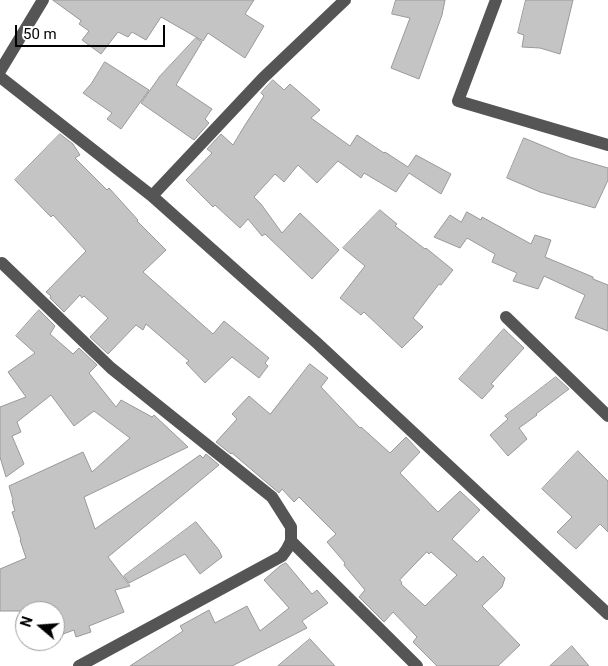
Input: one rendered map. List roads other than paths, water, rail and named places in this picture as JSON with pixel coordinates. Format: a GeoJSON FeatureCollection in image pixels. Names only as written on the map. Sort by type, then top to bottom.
{"type":"FeatureCollection","features":[{"type":"Feature","properties":{"kind":"street"},"geometry":{"type":"LineString","coordinates":[[0,71],[43,0]]}},
{"type":"Feature","properties":{"kind":"street"},"geometry":{"type":"LineString","coordinates":[[152,196],[263,78],[344,0]]}},
{"type":"Feature","properties":{"kind":"street"},"geometry":{"type":"LineString","coordinates":[[496,0],[458,101],[608,145]]}},
{"type":"Feature","properties":{"kind":"street"},"geometry":{"type":"LineString","coordinates":[[0,77],[152,196],[317,343],[608,614]]}},
{"type":"Feature","properties":{"kind":"street"},"geometry":{"type":"LineString","coordinates":[[2,263],[111,368],[272,497],[291,526],[291,541],[282,556],[79,666]]}},
{"type":"Feature","properties":{"kind":"street"},"geometry":{"type":"LineString","coordinates":[[506,316],[608,416]]}},
{"type":"Feature","properties":{"kind":"street"},"geometry":{"type":"LineString","coordinates":[[291,541],[417,666]]}}]}
